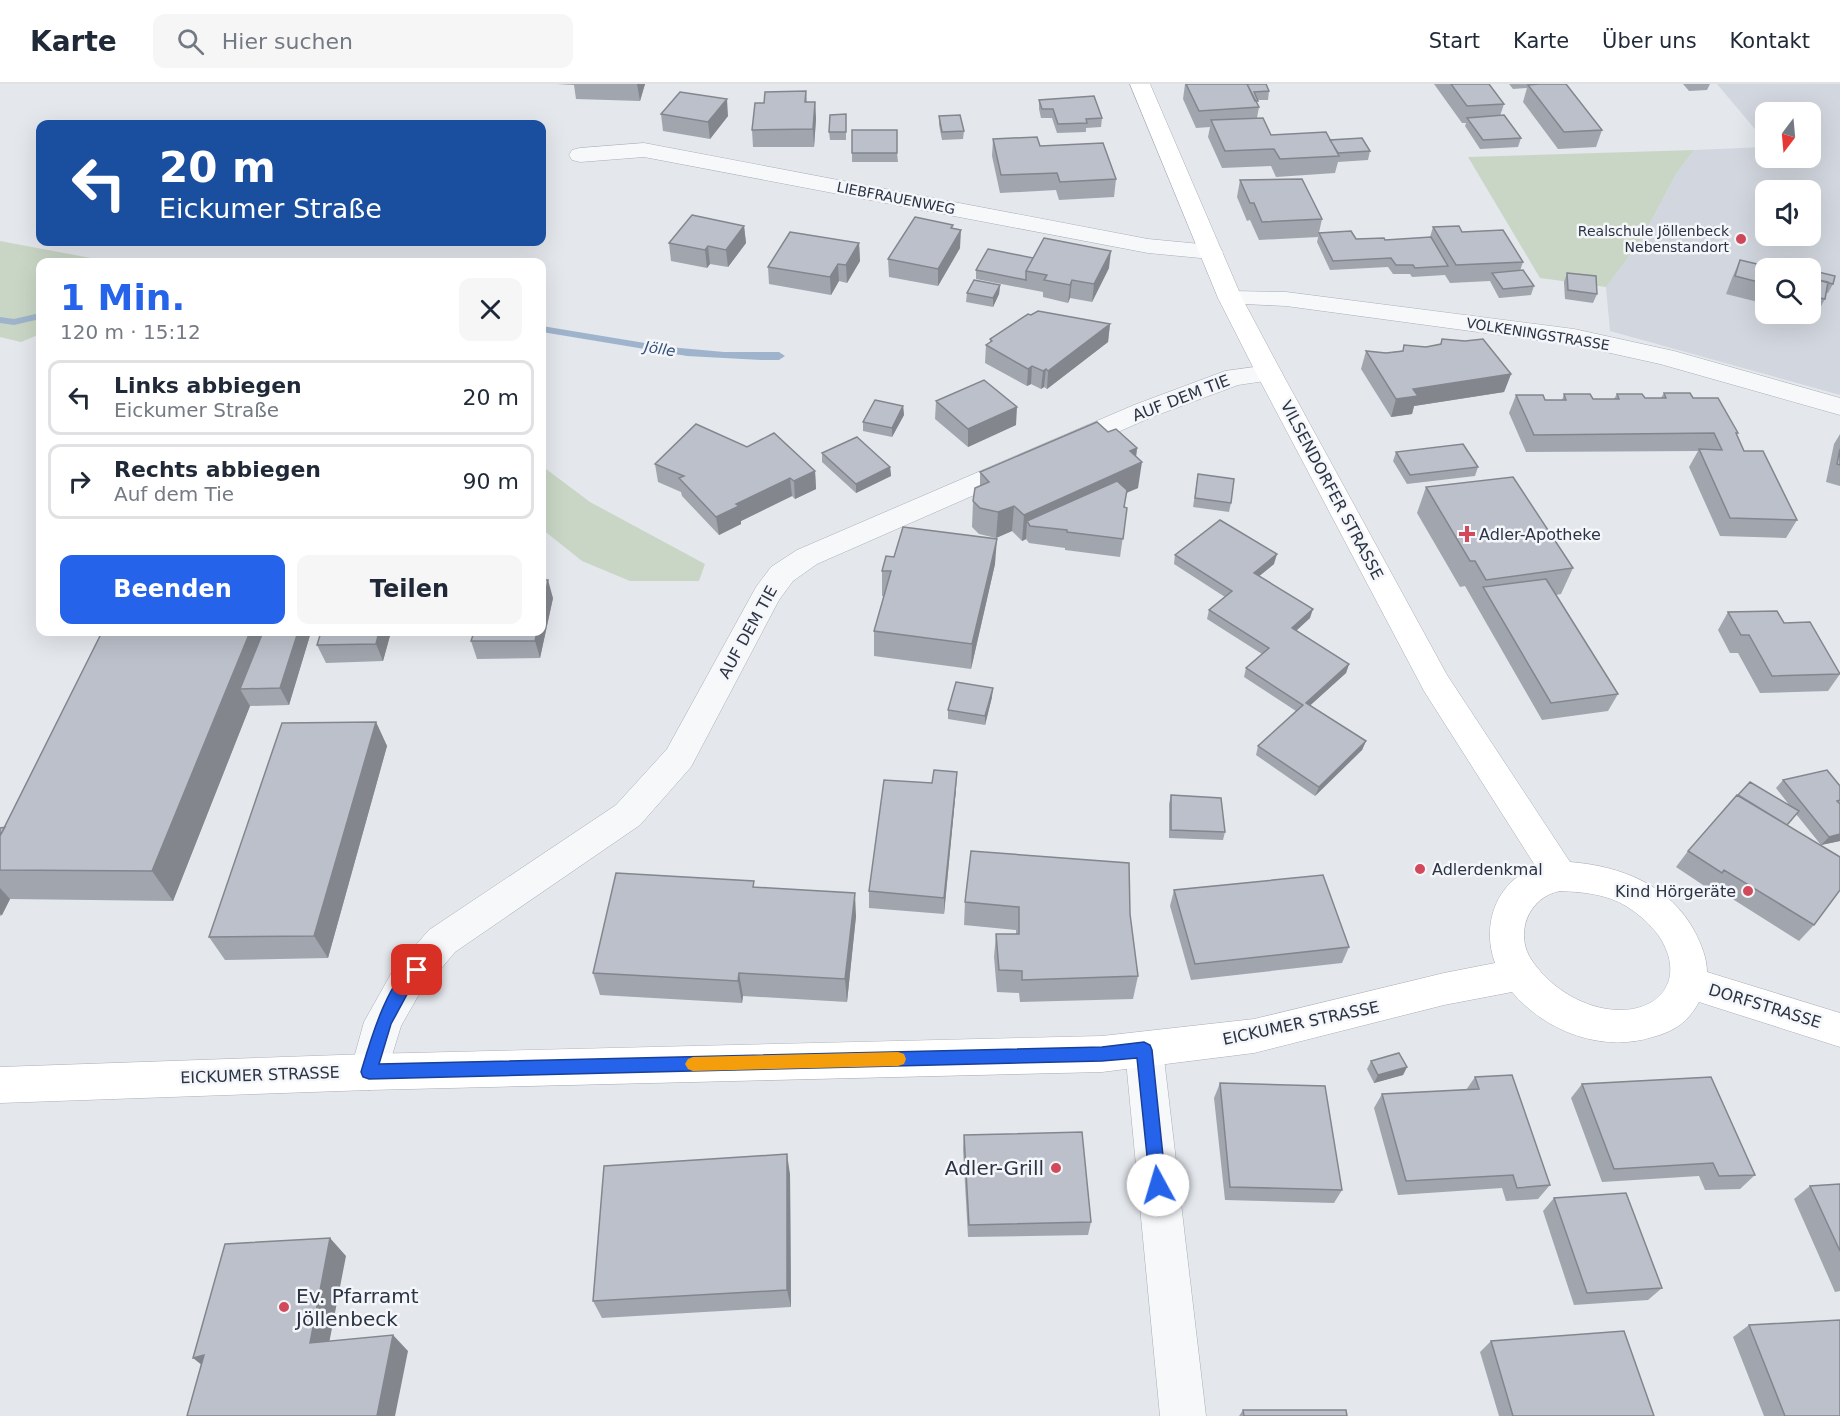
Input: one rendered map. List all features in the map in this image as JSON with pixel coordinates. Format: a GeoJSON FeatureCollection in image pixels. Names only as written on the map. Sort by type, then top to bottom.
{"type":"FeatureCollection","features":[{"type":"Feature","properties":{"kind":"main road","name":"VILSENDORFER STRASSE"},"geometry":{"type":"LineString","coordinates":[[1140,84],[1230,298],[1269,373],[1435,683],[1560,876]]}},
{"type":"Feature","properties":{"kind":"main road"},"geometry":{"type":"LineString","coordinates":[[1560,876],[1602,879],[1639,896],[1653,906],[1674,928],[1686,951],[1690,982],[1672,1013],[1653,1024],[1619,1029],[1589,1023],[1553,1006],[1520,974],[1506,943],[1509,911],[1527,888],[1543,879],[1560,876]]}},
{"type":"Feature","properties":{"kind":"main road","name":"EICKUMER STRASSE"},"geometry":{"type":"LineString","coordinates":[[0,1085],[369,1072],[1102,1054],[1254,1036],[1444,989],[1520,974]]}},
{"type":"Feature","properties":{"kind":"main road","name":"DORFSTRASSE"},"geometry":{"type":"LineString","coordinates":[[1690,982],[1840,1030]]}},
{"type":"Feature","properties":{"kind":"street","name":"LIEBFRAUENWEG"},"geometry":{"type":"LineString","coordinates":[[580,155],[644,150],[1148,246],[1211,252]]}},
{"type":"Feature","properties":{"kind":"street","name":"VOLKENINGSTRASSE"},"geometry":{"type":"LineString","coordinates":[[1230,298],[1286,298],[1574,337],[1665,357],[1840,407]]}},
{"type":"Feature","properties":{"kind":"street","name":"AUF DEM TIE"},"geometry":{"type":"LineString","coordinates":[[369,1072],[383,1022],[405,984],[442,941],[628,815],[679,758],[767,595],[782,574],[807,557],[1143,411],[1234,377],[1269,373]]}},
{"type":"Feature","properties":{"kind":"street"},"geometry":{"type":"LineString","coordinates":[[1144,1050],[1183,1416]]}},
{"type":"Feature","properties":{"kind":"shaded area","name":"Realschule Jöllenbeck Nebenstandort"},"geometry":{"type":"Polygon","coordinates":[[[1717,84],[1840,84],[1840,395],[1610,331],[1606,287],[1640,242],[1676,174],[1694,150],[1755,147],[1755,168],[1821,168],[1821,102],[1755,102],[1755,129],[1717,84]]]}},
{"type":"Feature","properties":{"kind":"green space"},"geometry":{"type":"Polygon","coordinates":[[[1694,150],[1676,174],[1640,242],[1606,287],[1540,278],[1468,157],[1694,150]]]}},
{"type":"Feature","properties":{"kind":"green space"},"geometry":{"type":"Polygon","coordinates":[[[0,241],[91,258],[36,258],[36,336],[21,342],[0,337],[0,241]]]}},
{"type":"Feature","properties":{"kind":"green space"},"geometry":{"type":"Polygon","coordinates":[[[546,469],[590,502],[705,564],[699,581],[630,581],[582,561],[546,532],[546,469]]]}},
{"type":"Feature","properties":{"kind":"building"},"geometry":{"type":"Polygon","coordinates":[[[1186,84],[1247,84],[1259,107],[1199,111],[1186,84]]]}},
{"type":"Feature","properties":{"kind":"building"},"geometry":{"type":"Polygon","coordinates":[[[1247,84],[1266,84],[1269,91],[1254,92],[1258,101],[1255,101],[1247,84]]]}},
{"type":"Feature","properties":{"kind":"building"},"geometry":{"type":"Polygon","coordinates":[[[1451,84],[1489,84],[1504,104],[1467,106],[1451,84]]]}},
{"type":"Feature","properties":{"kind":"building"},"geometry":{"type":"Polygon","coordinates":[[[1566,84],[1602,130],[1564,132],[1528,85],[1566,84]]]}},
{"type":"Feature","properties":{"kind":"building"},"geometry":{"type":"Polygon","coordinates":[[[806,91],[805,102],[815,102],[813,129],[752,130],[755,103],[764,103],[765,92],[806,91]]]}},
{"type":"Feature","properties":{"kind":"building"},"geometry":{"type":"Polygon","coordinates":[[[680,92],[727,99],[708,122],[661,114],[680,92]]]}},
{"type":"Feature","properties":{"kind":"building"},"geometry":{"type":"Polygon","coordinates":[[[1094,96],[1102,118],[1086,119],[1087,123],[1058,124],[1053,109],[1042,109],[1039,100],[1094,96]]]}},
{"type":"Feature","properties":{"kind":"building"},"geometry":{"type":"Polygon","coordinates":[[[846,114],[846,132],[829,132],[830,115],[846,114]]]}},
{"type":"Feature","properties":{"kind":"building"},"geometry":{"type":"Polygon","coordinates":[[[960,115],[964,131],[942,132],[939,116],[960,115]]]}},
{"type":"Feature","properties":{"kind":"building"},"geometry":{"type":"Polygon","coordinates":[[[1504,115],[1521,138],[1483,140],[1467,118],[1504,115]]]}},
{"type":"Feature","properties":{"kind":"building"},"geometry":{"type":"Polygon","coordinates":[[[1263,118],[1271,135],[1326,132],[1339,156],[1280,159],[1274,149],[1225,151],[1211,120],[1263,118]]]}},
{"type":"Feature","properties":{"kind":"building"},"geometry":{"type":"Polygon","coordinates":[[[852,130],[897,130],[897,153],[852,153],[852,130]]]}},
{"type":"Feature","properties":{"kind":"building"},"geometry":{"type":"Polygon","coordinates":[[[1037,137],[1040,146],[1103,143],[1116,179],[1060,182],[1057,173],[1001,175],[993,139],[1037,137]]]}},
{"type":"Feature","properties":{"kind":"building"},"geometry":{"type":"Polygon","coordinates":[[[1362,138],[1370,151],[1338,153],[1330,140],[1362,138]]]}},
{"type":"Feature","properties":{"kind":"building"},"geometry":{"type":"Polygon","coordinates":[[[1302,179],[1322,219],[1262,222],[1254,203],[1250,203],[1240,180],[1302,179]]]}},
{"type":"Feature","properties":{"kind":"building"},"geometry":{"type":"Polygon","coordinates":[[[692,215],[744,226],[726,250],[708,246],[705,250],[669,243],[692,215]]]}},
{"type":"Feature","properties":{"kind":"building"},"geometry":{"type":"Polygon","coordinates":[[[915,217],[953,225],[951,228],[961,230],[938,269],[888,259],[915,217]]]}},
{"type":"Feature","properties":{"kind":"building"},"geometry":{"type":"Polygon","coordinates":[[[1459,226],[1462,232],[1503,230],[1523,262],[1456,265],[1433,227],[1459,226]]]}},
{"type":"Feature","properties":{"kind":"building"},"geometry":{"type":"Polygon","coordinates":[[[1351,231],[1356,239],[1431,237],[1448,266],[1415,268],[1413,265],[1396,265],[1391,258],[1333,261],[1319,233],[1351,231]]]}},
{"type":"Feature","properties":{"kind":"building"},"geometry":{"type":"Polygon","coordinates":[[[790,232],[859,243],[846,265],[838,264],[830,277],[768,267],[790,232]]]}},
{"type":"Feature","properties":{"kind":"building"},"geometry":{"type":"Polygon","coordinates":[[[1044,238],[1111,251],[1094,284],[1072,280],[1070,285],[1044,280],[1047,275],[1026,271],[1044,238]]]}},
{"type":"Feature","properties":{"kind":"building"},"geometry":{"type":"Polygon","coordinates":[[[988,249],[1033,258],[1026,271],[1026,280],[976,270],[988,249]]]}},
{"type":"Feature","properties":{"kind":"building"},"geometry":{"type":"Polygon","coordinates":[[[1740,260],[1755,264],[1755,281],[1735,276],[1740,260]]]}},
{"type":"Feature","properties":{"kind":"building"},"geometry":{"type":"Polygon","coordinates":[[[1523,270],[1534,286],[1503,289],[1492,273],[1523,270]]]}},
{"type":"Feature","properties":{"kind":"building"},"geometry":{"type":"Polygon","coordinates":[[[1567,273],[1596,276],[1597,294],[1568,290],[1567,273]]]}},
{"type":"Feature","properties":{"kind":"building"},"geometry":{"type":"Polygon","coordinates":[[[1821,273],[1835,276],[1833,284],[1821,281],[1821,273]]]}},
{"type":"Feature","properties":{"kind":"building"},"geometry":{"type":"Polygon","coordinates":[[[974,280],[1000,285],[993,298],[967,293],[974,280]]]}},
{"type":"Feature","properties":{"kind":"building"},"geometry":{"type":"Polygon","coordinates":[[[1821,280],[1828,282],[1825,299],[1821,298],[1821,280]]]}},
{"type":"Feature","properties":{"kind":"building"},"geometry":{"type":"Polygon","coordinates":[[[1038,311],[1110,324],[1048,371],[1032,366],[1028,369],[986,345],[992,341],[990,339],[1028,314],[1031,315],[1038,311]]]}},
{"type":"Feature","properties":{"kind":"building"},"geometry":{"type":"Polygon","coordinates":[[[1442,339],[1465,341],[1483,339],[1511,374],[1413,389],[1418,396],[1396,399],[1366,351],[1386,353],[1403,351],[1404,345],[1426,347],[1441,344],[1442,339]]]}},
{"type":"Feature","properties":{"kind":"building"},"geometry":{"type":"Polygon","coordinates":[[[984,380],[1017,407],[968,429],[936,401],[984,380]]]}},
{"type":"Feature","properties":{"kind":"building"},"geometry":{"type":"Polygon","coordinates":[[[1664,393],[1690,393],[1693,398],[1718,398],[1738,433],[1736,433],[1744,451],[1763,451],[1797,520],[1730,518],[1699,449],[1722,450],[1714,433],[1534,435],[1516,395],[1543,395],[1545,400],[1566,400],[1564,394],[1590,394],[1593,399],[1619,399],[1617,394],[1642,394],[1645,398],[1666,398],[1664,393]]]}},
{"type":"Feature","properties":{"kind":"building"},"geometry":{"type":"Polygon","coordinates":[[[875,400],[903,406],[892,428],[863,422],[875,400]]]}},
{"type":"Feature","properties":{"kind":"building"},"geometry":{"type":"Polygon","coordinates":[[[1097,422],[1108,432],[1116,429],[1137,448],[1130,451],[1142,462],[1024,515],[1014,506],[998,512],[980,508],[973,501],[975,488],[989,482],[980,472],[1097,422]]]}},
{"type":"Feature","properties":{"kind":"building"},"geometry":{"type":"Polygon","coordinates":[[[696,424],[747,447],[774,433],[815,471],[794,481],[790,478],[736,504],[739,506],[716,517],[679,478],[684,476],[655,464],[696,424]]]}},
{"type":"Feature","properties":{"kind":"building"},"geometry":{"type":"Polygon","coordinates":[[[857,437],[890,467],[856,484],[822,453],[857,437]]]}},
{"type":"Feature","properties":{"kind":"building"},"geometry":{"type":"Polygon","coordinates":[[[1463,444],[1478,467],[1410,475],[1396,452],[1463,444]]]}},
{"type":"Feature","properties":{"kind":"building"},"geometry":{"type":"Polygon","coordinates":[[[1840,449],[1840,465],[1837,464],[1840,449]]]}},
{"type":"Feature","properties":{"kind":"building"},"geometry":{"type":"Polygon","coordinates":[[[1198,474],[1234,479],[1231,503],[1195,498],[1198,474]]]}},
{"type":"Feature","properties":{"kind":"building"},"geometry":{"type":"Polygon","coordinates":[[[1513,477],[1573,568],[1486,580],[1475,561],[1470,561],[1426,487],[1513,477]]]}},
{"type":"Feature","properties":{"kind":"building"},"geometry":{"type":"Polygon","coordinates":[[[1117,481],[1127,490],[1123,539],[1030,526],[1027,521],[1117,481]]]}},
{"type":"Feature","properties":{"kind":"building"},"geometry":{"type":"Polygon","coordinates":[[[1220,520],[1277,554],[1254,573],[1313,609],[1292,628],[1349,664],[1306,703],[1366,741],[1319,787],[1258,746],[1303,705],[1246,668],[1269,648],[1209,610],[1232,591],[1175,555],[1220,520]]]}},
{"type":"Feature","properties":{"kind":"building"},"geometry":{"type":"Polygon","coordinates":[[[903,527],[997,539],[972,644],[874,631],[891,571],[882,571],[886,556],[894,557],[903,527]]]}},
{"type":"Feature","properties":{"kind":"building"},"geometry":{"type":"Polygon","coordinates":[[[1546,579],[1618,694],[1551,703],[1483,587],[1546,579]]]}},
{"type":"Feature","properties":{"kind":"building"},"geometry":{"type":"Polygon","coordinates":[[[1777,611],[1784,623],[1810,622],[1840,674],[1772,676],[1749,635],[1741,635],[1728,612],[1777,611]]]}},
{"type":"Feature","properties":{"kind":"building"},"geometry":{"type":"Polygon","coordinates":[[[100,636],[248,636],[152,871],[0,870],[0,836],[100,636]]]}},
{"type":"Feature","properties":{"kind":"building"},"geometry":{"type":"Polygon","coordinates":[[[261,636],[297,636],[280,688],[240,689],[261,636]]]}},
{"type":"Feature","properties":{"kind":"building"},"geometry":{"type":"Polygon","coordinates":[[[320,636],[378,636],[376,644],[317,645],[320,636]]]}},
{"type":"Feature","properties":{"kind":"building"},"geometry":{"type":"Polygon","coordinates":[[[473,636],[536,636],[535,641],[471,641],[473,636]]]}},
{"type":"Feature","properties":{"kind":"building"},"geometry":{"type":"Polygon","coordinates":[[[956,682],[993,688],[985,716],[948,710],[956,682]]]}},
{"type":"Feature","properties":{"kind":"building"},"geometry":{"type":"Polygon","coordinates":[[[376,722],[314,936],[209,937],[282,723],[376,722]]]}},
{"type":"Feature","properties":{"kind":"building"},"geometry":{"type":"Polygon","coordinates":[[[934,770],[957,772],[944,898],[869,891],[884,780],[932,783],[934,770]]]}},
{"type":"Feature","properties":{"kind":"building"},"geometry":{"type":"Polygon","coordinates":[[[1827,770],[1840,786],[1840,800],[1837,801],[1840,804],[1840,834],[1829,837],[1783,780],[1827,770]]]}},
{"type":"Feature","properties":{"kind":"building"},"geometry":{"type":"Polygon","coordinates":[[[1750,782],[1799,811],[1787,825],[1738,795],[1750,782]]]}},
{"type":"Feature","properties":{"kind":"building"},"geometry":{"type":"Polygon","coordinates":[[[1171,795],[1221,798],[1225,832],[1171,830],[1171,795]]]}},
{"type":"Feature","properties":{"kind":"building"},"geometry":{"type":"Polygon","coordinates":[[[1737,795],[1840,857],[1840,890],[1814,925],[1724,870],[1722,873],[1688,851],[1737,795]]]}},
{"type":"Feature","properties":{"kind":"building"},"geometry":{"type":"Polygon","coordinates":[[[971,851],[1129,863],[1130,914],[1138,976],[1022,980],[1022,971],[999,970],[996,934],[1019,934],[1019,907],[965,902],[971,851]]]}},
{"type":"Feature","properties":{"kind":"building"},"geometry":{"type":"Polygon","coordinates":[[[616,873],[754,881],[753,887],[855,893],[845,979],[739,973],[738,981],[593,973],[616,873]]]}},
{"type":"Feature","properties":{"kind":"building"},"geometry":{"type":"Polygon","coordinates":[[[1323,875],[1349,947],[1195,964],[1174,890],[1323,875]]]}},
{"type":"Feature","properties":{"kind":"building"},"geometry":{"type":"Polygon","coordinates":[[[1399,1053],[1407,1067],[1378,1075],[1371,1061],[1399,1053]]]}},
{"type":"Feature","properties":{"kind":"building"},"geometry":{"type":"Polygon","coordinates":[[[1512,1075],[1550,1185],[1517,1188],[1513,1175],[1406,1181],[1382,1094],[1479,1089],[1475,1077],[1512,1075]]]}},
{"type":"Feature","properties":{"kind":"building"},"geometry":{"type":"Polygon","coordinates":[[[1711,1077],[1755,1175],[1719,1176],[1713,1163],[1614,1169],[1582,1084],[1711,1077]]]}},
{"type":"Feature","properties":{"kind":"building"},"geometry":{"type":"Polygon","coordinates":[[[1220,1083],[1325,1086],[1342,1190],[1230,1187],[1220,1083]]]}},
{"type":"Feature","properties":{"kind":"building"},"geometry":{"type":"Polygon","coordinates":[[[1082,1132],[1091,1222],[969,1225],[964,1135],[1082,1132]]]}},
{"type":"Feature","properties":{"kind":"building"},"geometry":{"type":"Polygon","coordinates":[[[787,1154],[787,1290],[593,1301],[604,1166],[787,1154]]]}},
{"type":"Feature","properties":{"kind":"building"},"geometry":{"type":"Polygon","coordinates":[[[1840,1184],[1840,1251],[1810,1186],[1840,1184]]]}},
{"type":"Feature","properties":{"kind":"building"},"geometry":{"type":"Polygon","coordinates":[[[1626,1193],[1662,1288],[1587,1293],[1554,1198],[1626,1193]]]}},
{"type":"Feature","properties":{"kind":"building","name":"Ev. Pfarramt Jöllenbeck"},"geometry":{"type":"Polygon","coordinates":[[[330,1238],[310,1343],[393,1335],[377,1416],[187,1416],[204,1355],[193,1358],[225,1244],[330,1238]]]}},
{"type":"Feature","properties":{"kind":"building"},"geometry":{"type":"Polygon","coordinates":[[[1840,1320],[1840,1416],[1785,1416],[1749,1325],[1840,1320]]]}},
{"type":"Feature","properties":{"kind":"building"},"geometry":{"type":"Polygon","coordinates":[[[1624,1331],[1654,1416],[1513,1416],[1491,1341],[1624,1331]]]}},
{"type":"Feature","properties":{"kind":"building"},"geometry":{"type":"Polygon","coordinates":[[[1243,1410],[1346,1410],[1347,1416],[1244,1416],[1243,1410]]]}},
{"type":"Feature","properties":{"kind":"waterway","name":"Jölle"},"geometry":{"type":"LineString","coordinates":[[0,320],[14,322],[36,317]]}},
{"type":"Feature","properties":{"kind":"waterway","name":"Jölle"},"geometry":{"type":"LineString","coordinates":[[546,330],[669,351],[779,356]]}},
{"type":"Feature","properties":{"kind":"slow traffic"},"geometry":{"type":"LineString","coordinates":[[693,1064],[898,1059]]}},
{"type":"Feature","properties":{"kind":"place","name":"Realschule Jöllenbeck Nebenstandort"},"geometry":{"type":"Point","coordinates":[1741,239]}},
{"type":"Feature","properties":{"kind":"place","name":"Adler-Apotheke"},"geometry":{"type":"Point","coordinates":[1467,534]}},
{"type":"Feature","properties":{"kind":"place","name":"Adlerdenkmal"},"geometry":{"type":"Point","coordinates":[1420,869]}},
{"type":"Feature","properties":{"kind":"place","name":"Kind Hörgeräte"},"geometry":{"type":"Point","coordinates":[1748,891]}},
{"type":"Feature","properties":{"kind":"place","name":"Adler-Grill"},"geometry":{"type":"Point","coordinates":[1056,1168]}},
{"type":"Feature","properties":{"kind":"place","name":"Ev. Pfarramt Jöllenbeck"},"geometry":{"type":"Point","coordinates":[284,1307]}},
{"type":"Feature","properties":{"kind":"route"},"geometry":{"type":"LineString","coordinates":[[417,970],[405,984],[383,1022],[369,1072],[1102,1054],[1144,1050],[1158,1185]]}}]}
